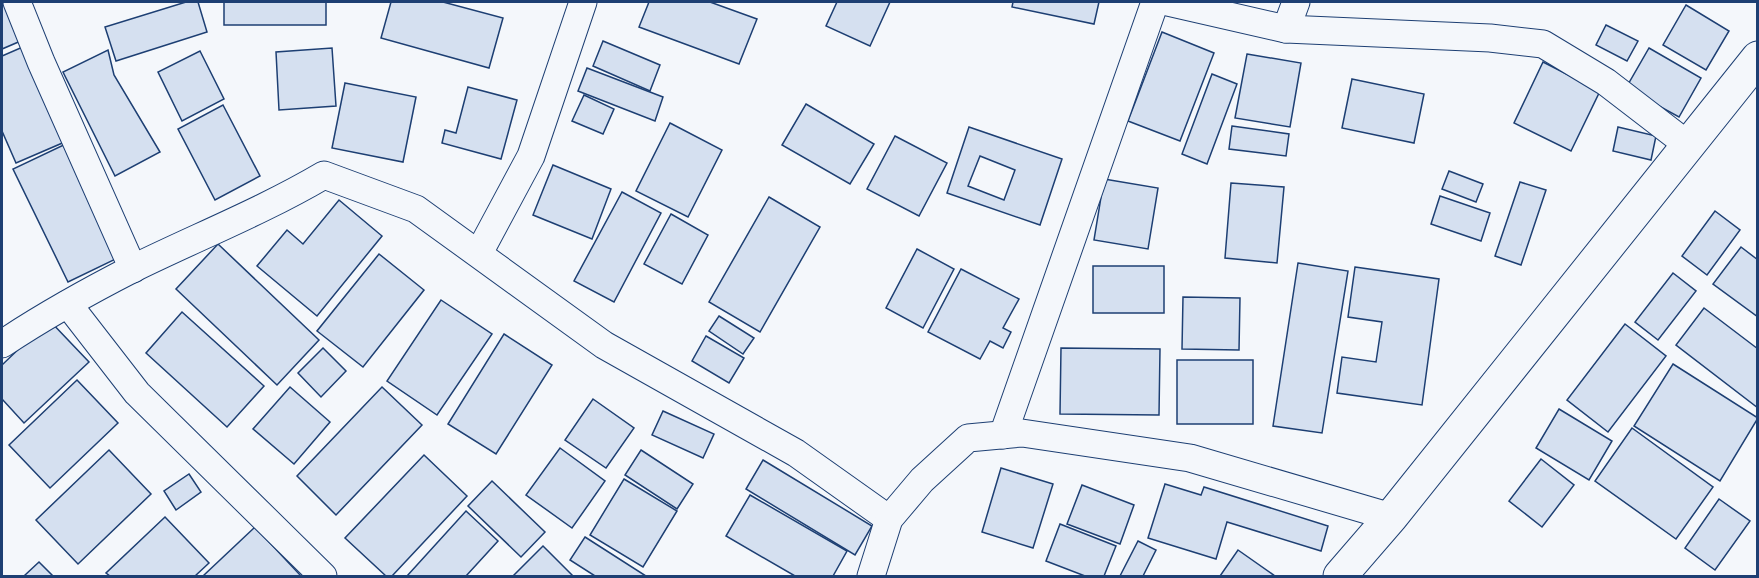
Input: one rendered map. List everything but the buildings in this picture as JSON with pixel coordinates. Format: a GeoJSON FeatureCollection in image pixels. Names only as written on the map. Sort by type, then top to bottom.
{"type":"FeatureCollection","features":[{"type":"Feature","properties":{"kind":"street"},"geometry":{"type":"LineString","coordinates":[[17,2],[41,62],[133,269]]}},
{"type":"Feature","properties":{"kind":"street"},"geometry":{"type":"LineString","coordinates":[[479,253],[531,156],[583,2]]}},
{"type":"Feature","properties":{"kind":"street"},"geometry":{"type":"LineString","coordinates":[[1003,435],[1155,2]]}},
{"type":"Feature","properties":{"kind":"street"},"geometry":{"type":"LineString","coordinates":[[1168,2],[1286,30],[1490,38],[1543,44],[1606,82],[1688,145]]}},
{"type":"Feature","properties":{"kind":"street"},"geometry":{"type":"LineString","coordinates":[[1286,30],[1296,2]]}},
{"type":"Feature","properties":{"kind":"street"},"geometry":{"type":"LineString","coordinates":[[1341,576],[1391,517],[1758,58]]}},
{"type":"Feature","properties":{"kind":"street"},"geometry":{"type":"LineString","coordinates":[[2,344],[32,324],[133,269],[295,192],[324,175],[416,209],[604,345],[796,453],[889,519]]}},
{"type":"Feature","properties":{"kind":"street"},"geometry":{"type":"LineString","coordinates":[[68,304],[137,393],[323,576]]}},
{"type":"Feature","properties":{"kind":"street"},"geometry":{"type":"LineString","coordinates":[[871,576],[889,519],[922,480],[968,438],[1022,433],[1190,459],[1391,517]]}}]}
